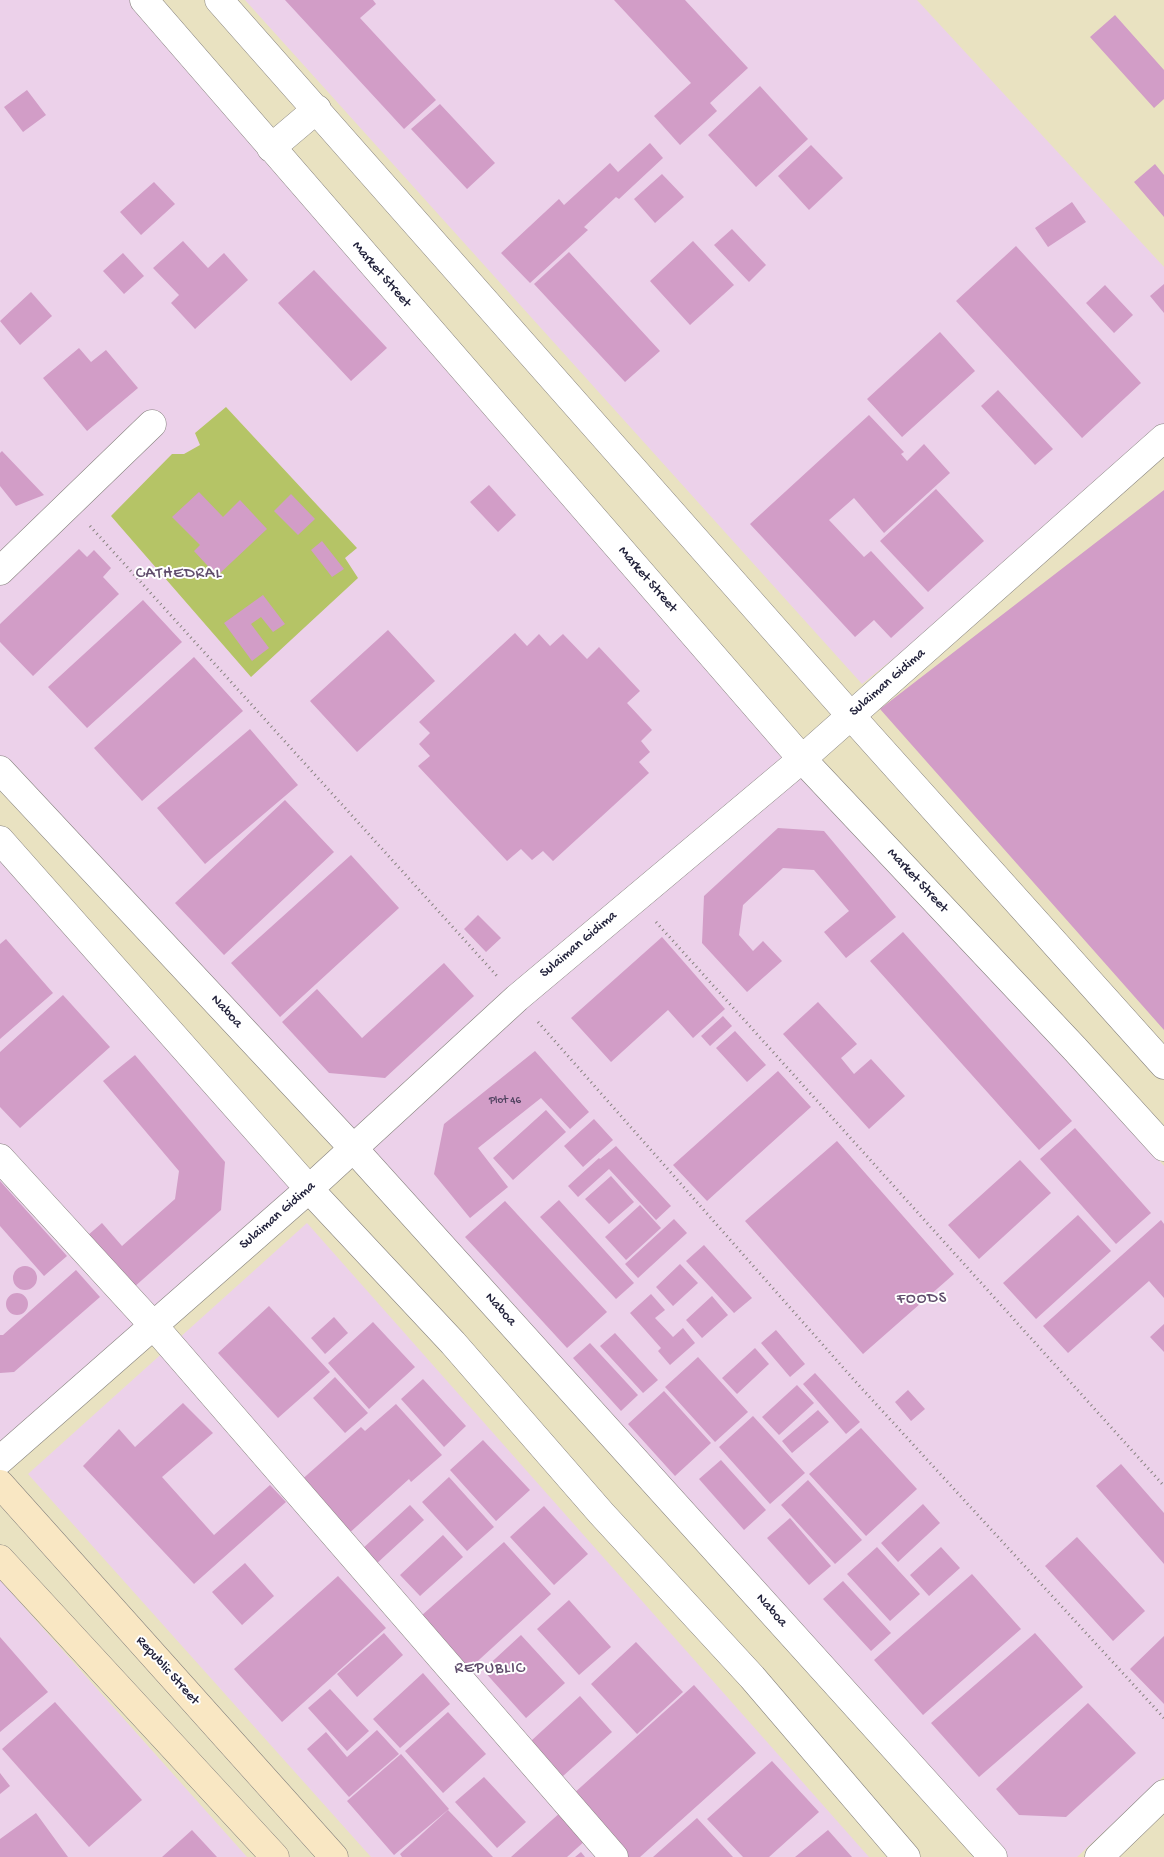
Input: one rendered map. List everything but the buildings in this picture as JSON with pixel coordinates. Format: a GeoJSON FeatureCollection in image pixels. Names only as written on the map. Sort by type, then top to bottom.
{"type":"FeatureCollection","features":[{"type":"Feature","properties":{"kind":"main road","name":"Republic Street"},"geometry":{"type":"LineString","coordinates":[[0,1484],[334,1857]]}},
{"type":"Feature","properties":{"kind":"main road"},"geometry":{"type":"LineString","coordinates":[[0,1559],[275,1857]]}},
{"type":"Feature","properties":{"kind":"street","name":"Market Street"},"geometry":{"type":"LineString","coordinates":[[144,0],[802,759],[1075,1049],[1164,1147]]}},
{"type":"Feature","properties":{"kind":"street"},"geometry":{"type":"LineString","coordinates":[[219,0],[851,716],[1164,1065]]}},
{"type":"Feature","properties":{"kind":"street"},"geometry":{"type":"LineString","coordinates":[[271,148],[317,110]]}},
{"type":"Feature","properties":{"kind":"street"},"geometry":{"type":"LineString","coordinates":[[0,571],[69,502],[152,424]]}},
{"type":"Feature","properties":{"kind":"street","name":"Sulaiman Gidima"},"geometry":{"type":"LineString","coordinates":[[0,1460],[354,1148],[517,998],[802,759],[1164,438]]}},
{"type":"Feature","properties":{"kind":"street","name":"Naboa"},"geometry":{"type":"LineString","coordinates":[[0,770],[354,1148],[993,1857]]}},
{"type":"Feature","properties":{"kind":"street"},"geometry":{"type":"LineString","coordinates":[[0,840],[309,1188],[452,1343],[601,1513],[752,1677],[906,1857]]}},
{"type":"Feature","properties":{"kind":"street"},"geometry":{"type":"LineString","coordinates":[[0,1158],[153,1326],[614,1857]]}},
{"type":"Feature","properties":{"kind":"street"},"geometry":{"type":"LineString","coordinates":[[1099,1857],[1164,1794]]}},
{"type":"Feature","properties":{"kind":"path"},"geometry":{"type":"LineString","coordinates":[[69,502],[517,998],[854,1380],[1164,1718]]}},
{"type":"Feature","properties":{"kind":"path"},"geometry":{"type":"LineString","coordinates":[[634,898],[1164,1486]]}},
{"type":"Feature","properties":{"kind":"shaded area"},"geometry":{"type":"Polygon","coordinates":[[[0,0],[146,0],[802,759],[1164,1166],[1164,1776],[1077,1857],[993,1857],[353,1147],[0,775],[0,0]]]}},
{"type":"Feature","properties":{"kind":"shaded area"},"geometry":{"type":"Polygon","coordinates":[[[245,0],[917,0],[1164,267],[1164,441],[862,684],[245,0]]]}},
{"type":"Feature","properties":{"kind":"shaded area"},"geometry":{"type":"Polygon","coordinates":[[[0,841],[303,1189],[0,1458],[0,841]]]}},
{"type":"Feature","properties":{"kind":"shaded area"},"geometry":{"type":"Polygon","coordinates":[[[307,1223],[869,1857],[371,1857],[28,1474],[307,1223]]]}},
{"type":"Feature","properties":{"kind":"shaded area"},"geometry":{"type":"Polygon","coordinates":[[[0,1580],[247,1857],[0,1857],[0,1580]]]}},
{"type":"Feature","properties":{"kind":"green space"},"geometry":{"type":"Polygon","coordinates":[[[226,407],[357,548],[345,558],[358,578],[251,677],[111,516],[172,454],[184,454],[200,445],[195,433],[226,407]]]}},
{"type":"Feature","properties":{"kind":"district","name":"CATHEDRAL"},"geometry":{"type":"Point","coordinates":[179,575]}},
{"type":"Feature","properties":{"kind":"district","name":"FOODS"},"geometry":{"type":"Point","coordinates":[922,1300]}},
{"type":"Feature","properties":{"kind":"district","name":"REPUBLIC"},"geometry":{"type":"Point","coordinates":[490,1670]}}]}
